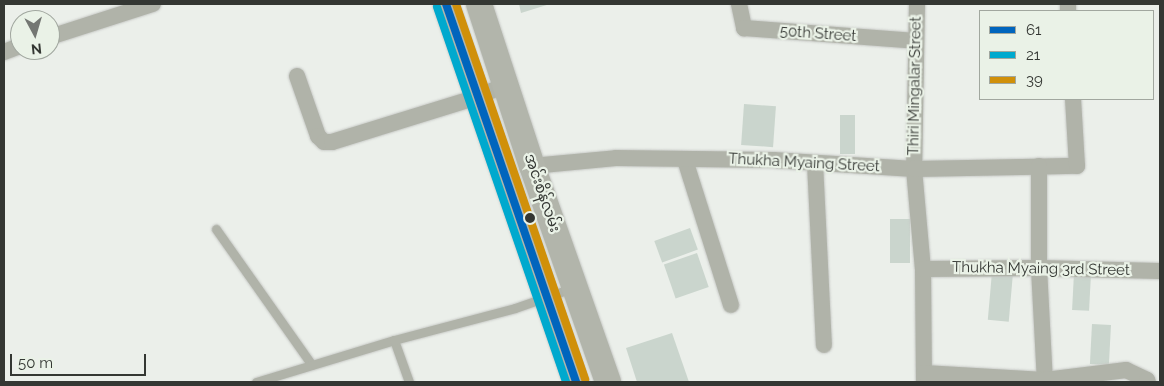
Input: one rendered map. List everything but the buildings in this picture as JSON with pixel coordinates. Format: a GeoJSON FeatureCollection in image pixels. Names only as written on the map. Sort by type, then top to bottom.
{"type":"FeatureCollection","features":[{"type":"Feature","properties":{"kind":"main road"},"geometry":{"type":"LineString","coordinates":[[446,4],[576,382]]}},
{"type":"Feature","properties":{"kind":"main road","name":"အင်းစိန်လမ်း"},"geometry":{"type":"LineString","coordinates":[[479,4],[507,84],[532,166],[608,382]]}},
{"type":"Feature","properties":{"kind":"street"},"geometry":{"type":"LineString","coordinates":[[60,34],[153,4]]}},
{"type":"Feature","properties":{"kind":"street","name":"50th Street"},"geometry":{"type":"LineString","coordinates":[[739,4],[744,28],[916,41]]}},
{"type":"Feature","properties":{"kind":"street","name":"Thiri Mingalar Street"},"geometry":{"type":"LineString","coordinates":[[917,4],[914,169],[923,269],[924,378]]}},
{"type":"Feature","properties":{"kind":"street"},"geometry":{"type":"LineString","coordinates":[[297,76],[318,136],[324,142],[332,142],[477,97],[507,84]]}},
{"type":"Feature","properties":{"kind":"street","name":"Thukha Myaing Street"},"geometry":{"type":"LineString","coordinates":[[532,166],[616,158],[774,160],[914,169],[1077,166],[1073,100]]}},
{"type":"Feature","properties":{"kind":"street"},"geometry":{"type":"LineString","coordinates":[[685,160],[731,305]]}},
{"type":"Feature","properties":{"kind":"street"},"geometry":{"type":"LineString","coordinates":[[815,163],[824,345]]}},
{"type":"Feature","properties":{"kind":"street"},"geometry":{"type":"LineString","coordinates":[[1039,166],[1039,268],[1045,381]]}},
{"type":"Feature","properties":{"kind":"street","name":"Thukha Myaing 3rd Street"},"geometry":{"type":"LineString","coordinates":[[923,269],[1039,268],[1160,271]]}},
{"type":"Feature","properties":{"kind":"street"},"geometry":{"type":"LineString","coordinates":[[924,378],[1045,381],[1126,370],[1148,382]]}},
{"type":"Feature","properties":{"kind":"lane"},"geometry":{"type":"LineString","coordinates":[[216,229],[312,365]]}},
{"type":"Feature","properties":{"kind":"lane"},"geometry":{"type":"LineString","coordinates":[[256,382],[575,287]]}},
{"type":"Feature","properties":{"kind":"lane"},"geometry":{"type":"LineString","coordinates":[[394,340],[408,382]]}},
{"type":"Feature","properties":{"kind":"transit line","name":"61"},"geometry":{"type":"LineString","coordinates":[[446,4],[576,382]]}},
{"type":"Feature","properties":{"kind":"transit line","name":"39"},"geometry":{"type":"LineString","coordinates":[[456,4],[585,379]]}},
{"type":"Feature","properties":{"kind":"transit line","name":"21"},"geometry":{"type":"LineString","coordinates":[[437,7],[566,382]]}}]}
